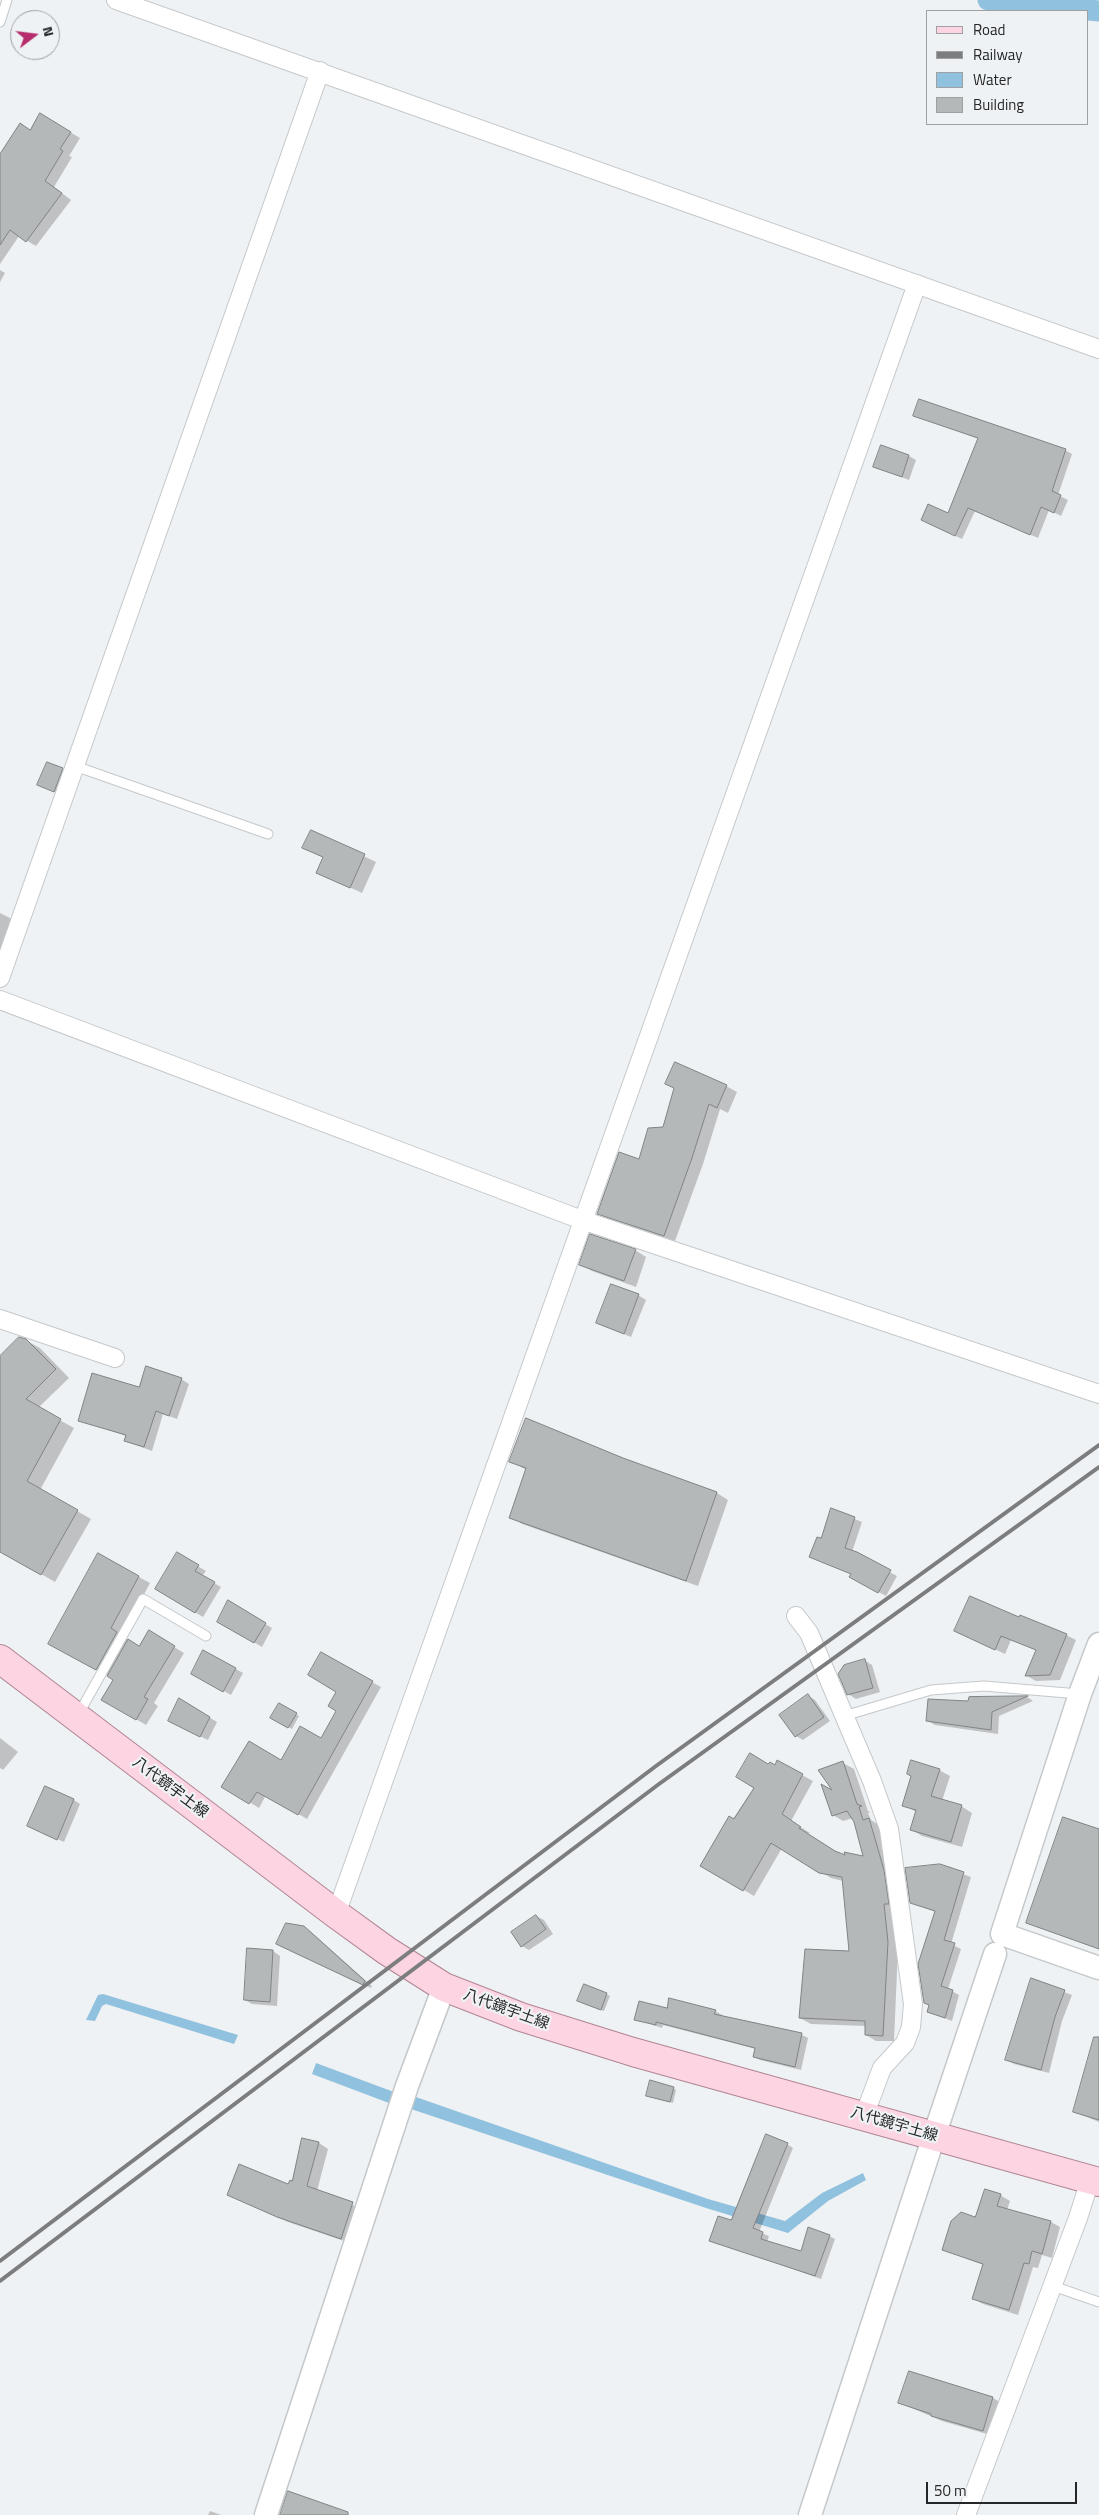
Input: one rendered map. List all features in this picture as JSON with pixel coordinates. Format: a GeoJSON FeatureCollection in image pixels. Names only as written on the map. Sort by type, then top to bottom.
{"type":"FeatureCollection","features":[{"type":"Feature","properties":{"kind":"main road","name":"八代鏡宇土線"},"geometry":{"type":"LineString","coordinates":[[0,1659],[336,1914],[387,1951],[444,1987],[521,2017],[633,2052],[1094,2181]]}},
{"type":"Feature","properties":{"kind":"street"},"geometry":{"type":"LineString","coordinates":[[116,0],[1099,349]]}},
{"type":"Feature","properties":{"kind":"street"},"geometry":{"type":"LineString","coordinates":[[0,978],[320,71]]}},
{"type":"Feature","properties":{"kind":"street"},"geometry":{"type":"LineString","coordinates":[[336,1914],[917,284]]}},
{"type":"Feature","properties":{"kind":"street"},"geometry":{"type":"LineString","coordinates":[[0,1000],[582,1220],[1099,1394]]}},
{"type":"Feature","properties":{"kind":"street"},"geometry":{"type":"LineString","coordinates":[[0,1319],[114,1358]]}},
{"type":"Feature","properties":{"kind":"street"},"geometry":{"type":"LineString","coordinates":[[796,1616],[809,1633],[872,1781],[889,1829],[913,2004],[911,2027],[906,2043],[882,2068],[864,2116]]}},
{"type":"Feature","properties":{"kind":"street"},"geometry":{"type":"LineString","coordinates":[[1099,1644],[1080,1694],[1002,1934],[1099,1968]]}},
{"type":"Feature","properties":{"kind":"street"},"geometry":{"type":"LineString","coordinates":[[810,2515],[934,2136],[996,1954]]}},
{"type":"Feature","properties":{"kind":"street"},"geometry":{"type":"LineString","coordinates":[[266,2515],[404,2096],[444,1987]]}},
{"type":"Feature","properties":{"kind":"street"},"geometry":{"type":"LineString","coordinates":[[966,2515],[1052,2286],[1094,2181]]}},
{"type":"Feature","properties":{"kind":"lane"},"geometry":{"type":"LineString","coordinates":[[0,22],[7,0]]}},
{"type":"Feature","properties":{"kind":"lane"},"geometry":{"type":"LineString","coordinates":[[75,766],[268,834]]}},
{"type":"Feature","properties":{"kind":"lane"},"geometry":{"type":"LineString","coordinates":[[76,1718],[143,1599],[206,1636]]}},
{"type":"Feature","properties":{"kind":"lane"},"geometry":{"type":"LineString","coordinates":[[844,1716],[931,1690],[984,1686],[1080,1694]]}},
{"type":"Feature","properties":{"kind":"lane"},"geometry":{"type":"LineString","coordinates":[[1052,2286],[1099,2302]]}},
{"type":"Feature","properties":{"kind":"water"},"geometry":{"type":"Polygon","coordinates":[[[103,1994],[238,2035],[234,2044],[106,2004],[102,2006],[95,2021],[86,2020],[98,1995],[103,1994]]]}},
{"type":"Feature","properties":{"kind":"water"},"geometry":{"type":"Polygon","coordinates":[[[316,2063],[394,2092],[389,2103],[312,2074],[316,2063]]]}},
{"type":"Feature","properties":{"kind":"water"},"geometry":{"type":"Polygon","coordinates":[[[413,2096],[708,2199],[785,2221],[822,2193],[863,2173],[866,2180],[828,2201],[788,2233],[706,2208],[408,2108],[413,2096]]]}},
{"type":"Feature","properties":{"kind":"building"},"geometry":{"type":"Polygon","coordinates":[[[40,113],[71,132],[60,149],[63,151],[45,181],[62,193],[26,242],[10,230],[0,245],[0,154],[20,123],[30,130],[40,113]]]}},
{"type":"Feature","properties":{"kind":"building"},"geometry":{"type":"Polygon","coordinates":[[[919,399],[1066,449],[1052,491],[1061,495],[1054,513],[1041,507],[1030,535],[968,508],[955,536],[921,520],[928,504],[948,513],[978,438],[913,416],[919,399]]]}},
{"type":"Feature","properties":{"kind":"building"},"geometry":{"type":"Polygon","coordinates":[[[881,445],[909,455],[902,477],[873,467],[881,445]]]}},
{"type":"Feature","properties":{"kind":"building"},"geometry":{"type":"Polygon","coordinates":[[[47,762],[63,768],[54,792],[37,785],[47,762]]]}},
{"type":"Feature","properties":{"kind":"building"},"geometry":{"type":"Polygon","coordinates":[[[311,830],[365,854],[350,888],[316,873],[323,857],[302,848],[311,830]]]}},
{"type":"Feature","properties":{"kind":"building"},"geometry":{"type":"Polygon","coordinates":[[[675,1062],[727,1085],[717,1108],[709,1104],[664,1236],[597,1214],[619,1152],[639,1159],[648,1128],[663,1127],[674,1088],[665,1084],[675,1062]]]}},
{"type":"Feature","properties":{"kind":"building"},"geometry":{"type":"Polygon","coordinates":[[[590,1234],[636,1249],[624,1281],[579,1265],[590,1234]]]}},
{"type":"Feature","properties":{"kind":"building"},"geometry":{"type":"Polygon","coordinates":[[[611,1284],[639,1294],[624,1334],[596,1323],[611,1284]]]}},
{"type":"Feature","properties":{"kind":"building"},"geometry":{"type":"Polygon","coordinates":[[[19,1337],[26,1339],[56,1369],[26,1399],[61,1419],[27,1481],[78,1510],[41,1575],[0,1552],[0,1356],[19,1337]]]}},
{"type":"Feature","properties":{"kind":"building"},"geometry":{"type":"Polygon","coordinates":[[[146,1366],[182,1378],[169,1416],[156,1411],[144,1447],[124,1441],[126,1435],[78,1421],[92,1373],[139,1387],[146,1366]]]}},
{"type":"Feature","properties":{"kind":"building"},"geometry":{"type":"Polygon","coordinates":[[[526,1418],[623,1458],[717,1492],[686,1581],[509,1518],[526,1468],[509,1462],[526,1418]]]}},
{"type":"Feature","properties":{"kind":"building"},"geometry":{"type":"Polygon","coordinates":[[[831,1508],[855,1517],[845,1548],[857,1552],[891,1570],[878,1593],[849,1577],[851,1574],[809,1557],[817,1537],[821,1538],[831,1508]]]}},
{"type":"Feature","properties":{"kind":"building"},"geometry":{"type":"Polygon","coordinates":[[[177,1552],[199,1565],[195,1571],[215,1582],[195,1613],[155,1589],[177,1552]]]}},
{"type":"Feature","properties":{"kind":"building"},"geometry":{"type":"Polygon","coordinates":[[[98,1553],[139,1576],[111,1628],[117,1632],[96,1670],[48,1644],[98,1553]]]}},
{"type":"Feature","properties":{"kind":"building"},"geometry":{"type":"Polygon","coordinates":[[[970,1596],[1019,1617],[1020,1615],[1067,1634],[1050,1675],[1025,1676],[1036,1650],[1001,1636],[995,1650],[954,1631],[970,1596]]]}},
{"type":"Feature","properties":{"kind":"building"},"geometry":{"type":"Polygon","coordinates":[[[228,1600],[266,1623],[254,1643],[217,1622],[228,1600]]]}},
{"type":"Feature","properties":{"kind":"building"},"geometry":{"type":"Polygon","coordinates":[[[149,1630],[175,1646],[144,1697],[148,1699],[136,1720],[101,1700],[113,1680],[107,1676],[128,1639],[139,1646],[149,1630]]]}},
{"type":"Feature","properties":{"kind":"building"},"geometry":{"type":"Polygon","coordinates":[[[203,1650],[236,1668],[223,1692],[191,1674],[203,1650]]]}},
{"type":"Feature","properties":{"kind":"building"},"geometry":{"type":"Polygon","coordinates":[[[321,1652],[373,1681],[298,1815],[257,1792],[249,1804],[221,1787],[249,1741],[281,1760],[300,1726],[321,1738],[336,1711],[328,1706],[336,1692],[308,1675],[321,1652]]]}},
{"type":"Feature","properties":{"kind":"building"},"geometry":{"type":"Polygon","coordinates":[[[865,1659],[873,1688],[847,1695],[838,1674],[844,1665],[865,1659]]]}},
{"type":"Feature","properties":{"kind":"building"},"geometry":{"type":"Polygon","coordinates":[[[808,1694],[824,1717],[795,1737],[779,1715],[808,1694]]]}},
{"type":"Feature","properties":{"kind":"building"},"geometry":{"type":"Polygon","coordinates":[[[1028,1696],[992,1712],[991,1730],[926,1721],[928,1699],[968,1701],[969,1697],[1028,1696]]]}},
{"type":"Feature","properties":{"kind":"building"},"geometry":{"type":"Polygon","coordinates":[[[179,1698],[210,1717],[200,1737],[168,1721],[179,1698]]]}},
{"type":"Feature","properties":{"kind":"building"},"geometry":{"type":"Polygon","coordinates":[[[279,1703],[297,1713],[288,1728],[270,1718],[279,1703]]]}},
{"type":"Feature","properties":{"kind":"building"},"geometry":{"type":"Polygon","coordinates":[[[750,1753],[768,1764],[770,1762],[775,1765],[777,1760],[803,1774],[782,1814],[801,1827],[799,1828],[835,1851],[845,1855],[844,1852],[863,1856],[854,1822],[847,1811],[832,1816],[821,1784],[832,1790],[818,1770],[843,1761],[857,1804],[862,1806],[859,1807],[863,1820],[869,1818],[884,1870],[889,1904],[884,1904],[888,1942],[883,2036],[865,2035],[865,2021],[799,2018],[805,1949],[849,1951],[842,1877],[819,1873],[771,1843],[743,1891],[700,1866],[729,1816],[734,1819],[754,1788],[736,1777],[750,1753]]]}},
{"type":"Feature","properties":{"kind":"building"},"geometry":{"type":"Polygon","coordinates":[[[911,1760],[940,1769],[931,1796],[962,1805],[951,1842],[910,1830],[916,1810],[902,1806],[911,1776],[907,1774],[911,1760]]]}},
{"type":"Feature","properties":{"kind":"building"},"geometry":{"type":"Polygon","coordinates":[[[45,1786],[74,1799],[57,1840],[27,1826],[45,1786]]]}},
{"type":"Feature","properties":{"kind":"building"},"geometry":{"type":"Polygon","coordinates":[[[1063,1817],[1099,1829],[1099,1949],[1026,1923],[1063,1817]]]}},
{"type":"Feature","properties":{"kind":"building"},"geometry":{"type":"Polygon","coordinates":[[[940,1864],[964,1872],[944,1940],[955,1943],[941,1986],[953,1990],[945,2018],[927,2012],[929,2005],[924,2003],[918,1964],[935,1911],[910,1903],[905,1868],[940,1864]]]}},
{"type":"Feature","properties":{"kind":"building"},"geometry":{"type":"Polygon","coordinates":[[[536,1915],[546,1929],[521,1947],[511,1932],[536,1915]]]}},
{"type":"Feature","properties":{"kind":"building"},"geometry":{"type":"Polygon","coordinates":[[[286,1923],[304,1926],[365,1981],[363,1985],[276,1944],[286,1923]]]}},
{"type":"Feature","properties":{"kind":"building"},"geometry":{"type":"Polygon","coordinates":[[[247,1948],[273,1950],[270,2002],[244,2000],[247,1948]]]}},
{"type":"Feature","properties":{"kind":"building"},"geometry":{"type":"Polygon","coordinates":[[[1031,1978],[1065,1990],[1055,2017],[1041,2070],[1005,2060],[1031,1978]]]}},
{"type":"Feature","properties":{"kind":"building"},"geometry":{"type":"Polygon","coordinates":[[[584,1984],[607,1993],[601,2010],[577,2001],[584,1984]]]}},
{"type":"Feature","properties":{"kind":"building"},"geometry":{"type":"Polygon","coordinates":[[[669,1998],[716,2010],[714,2014],[802,2033],[795,2067],[753,2057],[755,2048],[656,2022],[656,2025],[634,2020],[639,2001],[667,2008],[669,1998]]]}},
{"type":"Feature","properties":{"kind":"building"},"geometry":{"type":"Polygon","coordinates":[[[1094,2037],[1099,2037],[1099,2120],[1073,2112],[1094,2037]]]}},
{"type":"Feature","properties":{"kind":"building"},"geometry":{"type":"Polygon","coordinates":[[[650,2080],[674,2087],[670,2102],[646,2096],[650,2080]]]}},
{"type":"Feature","properties":{"kind":"building"},"geometry":{"type":"Polygon","coordinates":[[[766,2134],[788,2143],[753,2228],[763,2232],[761,2239],[801,2251],[808,2227],[830,2235],[815,2276],[709,2241],[718,2216],[731,2220],[766,2134]]]}},
{"type":"Feature","properties":{"kind":"building"},"geometry":{"type":"Polygon","coordinates":[[[302,2138],[319,2142],[307,2186],[353,2202],[341,2239],[277,2217],[227,2195],[239,2164],[288,2184],[290,2180],[292,2181],[302,2138]]]}},
{"type":"Feature","properties":{"kind":"building"},"geometry":{"type":"Polygon","coordinates":[[[985,2189],[1001,2194],[997,2206],[1051,2221],[1042,2254],[1032,2251],[1029,2264],[1024,2263],[1009,2310],[972,2299],[983,2264],[942,2250],[951,2221],[961,2212],[975,2217],[985,2189]]]}},
{"type":"Feature","properties":{"kind":"building"},"geometry":{"type":"Polygon","coordinates":[[[909,2371],[993,2397],[983,2431],[931,2416],[931,2414],[898,2403],[909,2371]]]}},
{"type":"Feature","properties":{"kind":"building"},"geometry":{"type":"Polygon","coordinates":[[[288,2491],[348,2512],[348,2515],[280,2515],[288,2491]]]}},
{"type":"Feature","properties":{"kind":"waterway"},"geometry":{"type":"LineString","coordinates":[[988,0],[1089,10]]}},
{"type":"Feature","properties":{"kind":"waterway"},"geometry":{"type":"LineString","coordinates":[[1089,10],[1099,11]]}},
{"type":"Feature","properties":{"kind":"railway"},"geometry":{"type":"LineString","coordinates":[[0,2261],[656,1766],[1099,1445]]}},
{"type":"Feature","properties":{"kind":"railway"},"geometry":{"type":"LineString","coordinates":[[0,2281],[659,1784],[1099,1467]]}}]}
